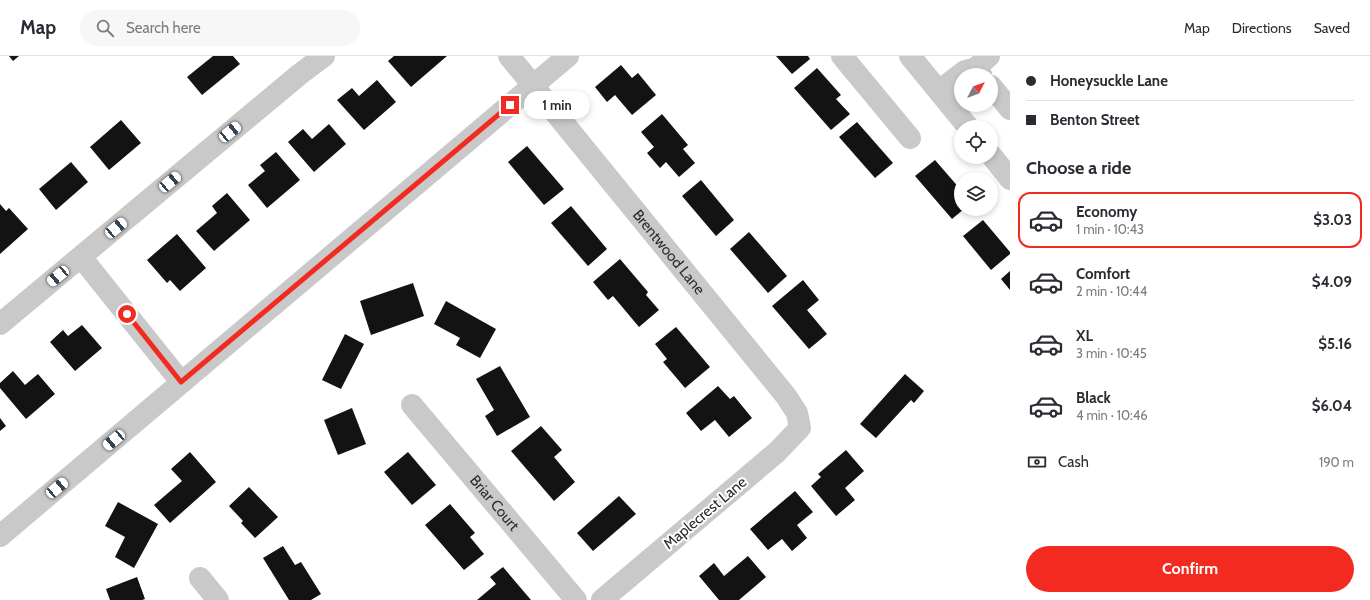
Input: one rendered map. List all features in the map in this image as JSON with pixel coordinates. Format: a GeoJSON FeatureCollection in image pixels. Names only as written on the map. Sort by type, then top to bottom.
{"type":"FeatureCollection","features":[{"type":"Feature","properties":{"kind":"street"},"geometry":{"type":"LineString","coordinates":[[0,324],[300,74],[324,56]]}},
{"type":"Feature","properties":{"kind":"street","name":"Brentwood Lane"},"geometry":{"type":"LineString","coordinates":[[509,56],[786,396],[797,413],[799,422]]}},
{"type":"Feature","properties":{"kind":"street"},"geometry":{"type":"LineString","coordinates":[[0,536],[568,56]]}},
{"type":"Feature","properties":{"kind":"street"},"geometry":{"type":"LineString","coordinates":[[842,56],[910,138]]}},
{"type":"Feature","properties":{"kind":"street"},"geometry":{"type":"LineString","coordinates":[[910,56],[962,120]]}},
{"type":"Feature","properties":{"kind":"street"},"geometry":{"type":"LineString","coordinates":[[939,91],[965,71],[982,66]]}},
{"type":"Feature","properties":{"kind":"street"},"geometry":{"type":"LineString","coordinates":[[998,94],[1010,109]]}},
{"type":"Feature","properties":{"kind":"street"},"geometry":{"type":"LineString","coordinates":[[998,163],[1010,178]]}},
{"type":"Feature","properties":{"kind":"street"},"geometry":{"type":"LineString","coordinates":[[81,256],[181,382]]}},
{"type":"Feature","properties":{"kind":"street","name":"Briar Court"},"geometry":{"type":"LineString","coordinates":[[412,405],[576,600]]}},
{"type":"Feature","properties":{"kind":"street","name":"Maplecrest Lane"},"geometry":{"type":"LineString","coordinates":[[602,600],[777,452],[800,428],[799,422]]}},
{"type":"Feature","properties":{"kind":"street"},"geometry":{"type":"LineString","coordinates":[[200,578],[218,600]]}},
{"type":"Feature","properties":{"kind":"building"},"geometry":{"type":"Polygon","coordinates":[[[9,56],[19,56],[13,61],[9,56]]]}},
{"type":"Feature","properties":{"kind":"building"},"geometry":{"type":"Polygon","coordinates":[[[213,56],[233,56],[240,64],[202,95],[187,77],[213,56]]]}},
{"type":"Feature","properties":{"kind":"building"},"geometry":{"type":"Polygon","coordinates":[[[394,56],[447,56],[411,87],[388,61],[394,56]]]}},
{"type":"Feature","properties":{"kind":"building"},"geometry":{"type":"Polygon","coordinates":[[[776,56],[808,56],[810,59],[792,74],[776,56]]]}},
{"type":"Feature","properties":{"kind":"building"},"geometry":{"type":"Polygon","coordinates":[[[621,65],[632,78],[638,73],[656,95],[632,115],[615,95],[607,102],[595,87],[621,65]]]}},
{"type":"Feature","properties":{"kind":"building"},"geometry":{"type":"Polygon","coordinates":[[[817,68],[841,95],[836,99],[850,114],[831,130],[794,88],[817,68]]]}},
{"type":"Feature","properties":{"kind":"building"},"geometry":{"type":"Polygon","coordinates":[[[377,80],[396,102],[364,130],[337,100],[352,88],[359,96],[377,80]]]}},
{"type":"Feature","properties":{"kind":"building"},"geometry":{"type":"Polygon","coordinates":[[[662,114],[688,145],[683,149],[695,163],[679,177],[666,162],[660,168],[647,153],[654,147],[641,132],[662,114]]]}},
{"type":"Feature","properties":{"kind":"building"},"geometry":{"type":"Polygon","coordinates":[[[121,120],[141,143],[109,170],[90,147],[121,120]]]}},
{"type":"Feature","properties":{"kind":"building"},"geometry":{"type":"Polygon","coordinates":[[[857,122],[893,163],[875,178],[839,137],[857,122]]]}},
{"type":"Feature","properties":{"kind":"building"},"geometry":{"type":"Polygon","coordinates":[[[329,124],[346,144],[314,172],[288,142],[303,129],[312,139],[329,124]]]}},
{"type":"Feature","properties":{"kind":"building"},"geometry":{"type":"Polygon","coordinates":[[[527,146],[564,189],[544,205],[508,162],[527,146]]]}},
{"type":"Feature","properties":{"kind":"building"},"geometry":{"type":"Polygon","coordinates":[[[276,152],[300,180],[267,208],[248,185],[265,171],[260,165],[276,152]]]}},
{"type":"Feature","properties":{"kind":"building"},"geometry":{"type":"Polygon","coordinates":[[[935,160],[954,182],[954,216],[956,216],[952,219],[915,176],[935,160]]]}},
{"type":"Feature","properties":{"kind":"building"},"geometry":{"type":"Polygon","coordinates":[[[71,162],[88,182],[56,210],[39,189],[71,162]]]}},
{"type":"Feature","properties":{"kind":"building"},"geometry":{"type":"Polygon","coordinates":[[[701,180],[734,220],[716,236],[682,196],[701,180]]]}},
{"type":"Feature","properties":{"kind":"building"},"geometry":{"type":"Polygon","coordinates":[[[227,193],[250,220],[214,251],[196,231],[217,213],[212,206],[227,193]]]}},
{"type":"Feature","properties":{"kind":"building"},"geometry":{"type":"Polygon","coordinates":[[[0,204],[6,211],[9,208],[28,229],[0,254],[0,204]]]}},
{"type":"Feature","properties":{"kind":"building"},"geometry":{"type":"Polygon","coordinates":[[[571,206],[607,249],[588,266],[551,223],[571,206]]]}},
{"type":"Feature","properties":{"kind":"building"},"geometry":{"type":"Polygon","coordinates":[[[983,220],[1010,252],[1010,254],[991,270],[963,236],[983,220]]]}},
{"type":"Feature","properties":{"kind":"building"},"geometry":{"type":"Polygon","coordinates":[[[749,232],[787,276],[768,293],[730,249],[749,232]]]}},
{"type":"Feature","properties":{"kind":"building"},"geometry":{"type":"Polygon","coordinates":[[[177,234],[206,268],[180,291],[170,280],[167,283],[147,260],[177,234]]]}},
{"type":"Feature","properties":{"kind":"building"},"geometry":{"type":"Polygon","coordinates":[[[620,259],[648,292],[646,295],[659,310],[639,327],[613,296],[608,300],[593,282],[620,259]]]}},
{"type":"Feature","properties":{"kind":"building"},"geometry":{"type":"Polygon","coordinates":[[[1010,271],[1010,290],[1001,279],[1010,271]]]}},
{"type":"Feature","properties":{"kind":"building"},"geometry":{"type":"Polygon","coordinates":[[[803,280],[819,300],[807,310],[827,334],[809,349],[772,306],[803,280]]]}},
{"type":"Feature","properties":{"kind":"building"},"geometry":{"type":"Polygon","coordinates":[[[413,283],[424,316],[371,335],[360,301],[413,283]]]}},
{"type":"Feature","properties":{"kind":"building"},"geometry":{"type":"Polygon","coordinates":[[[446,301],[496,329],[480,358],[456,345],[460,338],[434,324],[446,301]]]}},
{"type":"Feature","properties":{"kind":"building"},"geometry":{"type":"Polygon","coordinates":[[[82,325],[102,348],[75,371],[50,342],[63,330],[68,336],[82,325]]]}},
{"type":"Feature","properties":{"kind":"building"},"geometry":{"type":"Polygon","coordinates":[[[676,327],[710,367],[685,388],[663,362],[667,359],[655,344],[676,327]]]}},
{"type":"Feature","properties":{"kind":"building"},"geometry":{"type":"Polygon","coordinates":[[[345,334],[364,344],[341,389],[322,380],[345,334]]]}},
{"type":"Feature","properties":{"kind":"building"},"geometry":{"type":"Polygon","coordinates":[[[500,366],[530,417],[497,436],[485,416],[494,410],[476,379],[500,366]]]}},
{"type":"Feature","properties":{"kind":"building"},"geometry":{"type":"Polygon","coordinates":[[[13,371],[25,385],[38,374],[55,394],[26,419],[0,388],[0,383],[13,371]]]}},
{"type":"Feature","properties":{"kind":"building"},"geometry":{"type":"Polygon","coordinates":[[[905,374],[924,391],[914,403],[911,400],[876,438],[860,424],[905,374]]]}},
{"type":"Feature","properties":{"kind":"building"},"geometry":{"type":"Polygon","coordinates":[[[718,386],[730,399],[734,396],[752,418],[729,437],[715,420],[701,431],[686,413],[718,386]]]}},
{"type":"Feature","properties":{"kind":"building"},"geometry":{"type":"Polygon","coordinates":[[[352,408],[366,444],[338,455],[324,420],[352,408]]]}},
{"type":"Feature","properties":{"kind":"building"},"geometry":{"type":"Polygon","coordinates":[[[0,418],[6,426],[0,431],[0,418]]]}},
{"type":"Feature","properties":{"kind":"building"},"geometry":{"type":"Polygon","coordinates":[[[541,426],[562,450],[554,457],[575,482],[554,501],[511,451],[541,426]]]}},
{"type":"Feature","properties":{"kind":"building"},"geometry":{"type":"Polygon","coordinates":[[[846,450],[864,471],[845,488],[855,500],[836,516],[811,486],[821,477],[818,474],[846,450]]]}},
{"type":"Feature","properties":{"kind":"building"},"geometry":{"type":"Polygon","coordinates":[[[190,452],[216,482],[170,523],[154,505],[182,481],[171,469],[190,452]]]}},
{"type":"Feature","properties":{"kind":"building"},"geometry":{"type":"Polygon","coordinates":[[[408,452],[436,485],[412,505],[384,472],[408,452]]]}},
{"type":"Feature","properties":{"kind":"building"},"geometry":{"type":"Polygon","coordinates":[[[249,487],[278,517],[255,538],[241,523],[243,521],[229,506],[249,487]]]}},
{"type":"Feature","properties":{"kind":"building"},"geometry":{"type":"Polygon","coordinates":[[[795,491],[813,512],[797,525],[807,538],[792,551],[782,539],[768,550],[750,529],[795,491]]]}},
{"type":"Feature","properties":{"kind":"building"},"geometry":{"type":"Polygon","coordinates":[[[619,496],[636,514],[593,551],[577,533],[619,496]]]}},
{"type":"Feature","properties":{"kind":"building"},"geometry":{"type":"Polygon","coordinates":[[[118,502],[158,524],[134,568],[115,557],[125,537],[105,526],[118,502]]]}},
{"type":"Feature","properties":{"kind":"building"},"geometry":{"type":"Polygon","coordinates":[[[450,504],[475,533],[470,537],[484,554],[464,570],[425,525],[450,504]]]}},
{"type":"Feature","properties":{"kind":"building"},"geometry":{"type":"Polygon","coordinates":[[[283,546],[295,565],[301,562],[321,594],[311,600],[289,600],[263,558],[283,546]]]}},
{"type":"Feature","properties":{"kind":"building"},"geometry":{"type":"Polygon","coordinates":[[[748,556],[766,577],[739,600],[719,600],[699,576],[714,563],[724,576],[748,556]]]}},
{"type":"Feature","properties":{"kind":"building"},"geometry":{"type":"Polygon","coordinates":[[[503,567],[531,600],[477,600],[496,584],[490,577],[503,567]]]}},
{"type":"Feature","properties":{"kind":"building"},"geometry":{"type":"Polygon","coordinates":[[[137,577],[145,599],[110,600],[106,589],[137,577]]]}},
{"type":"Feature","properties":{"kind":"route"},"geometry":{"type":"LineString","coordinates":[[127,314],[181,382],[510,105]]}}]}
